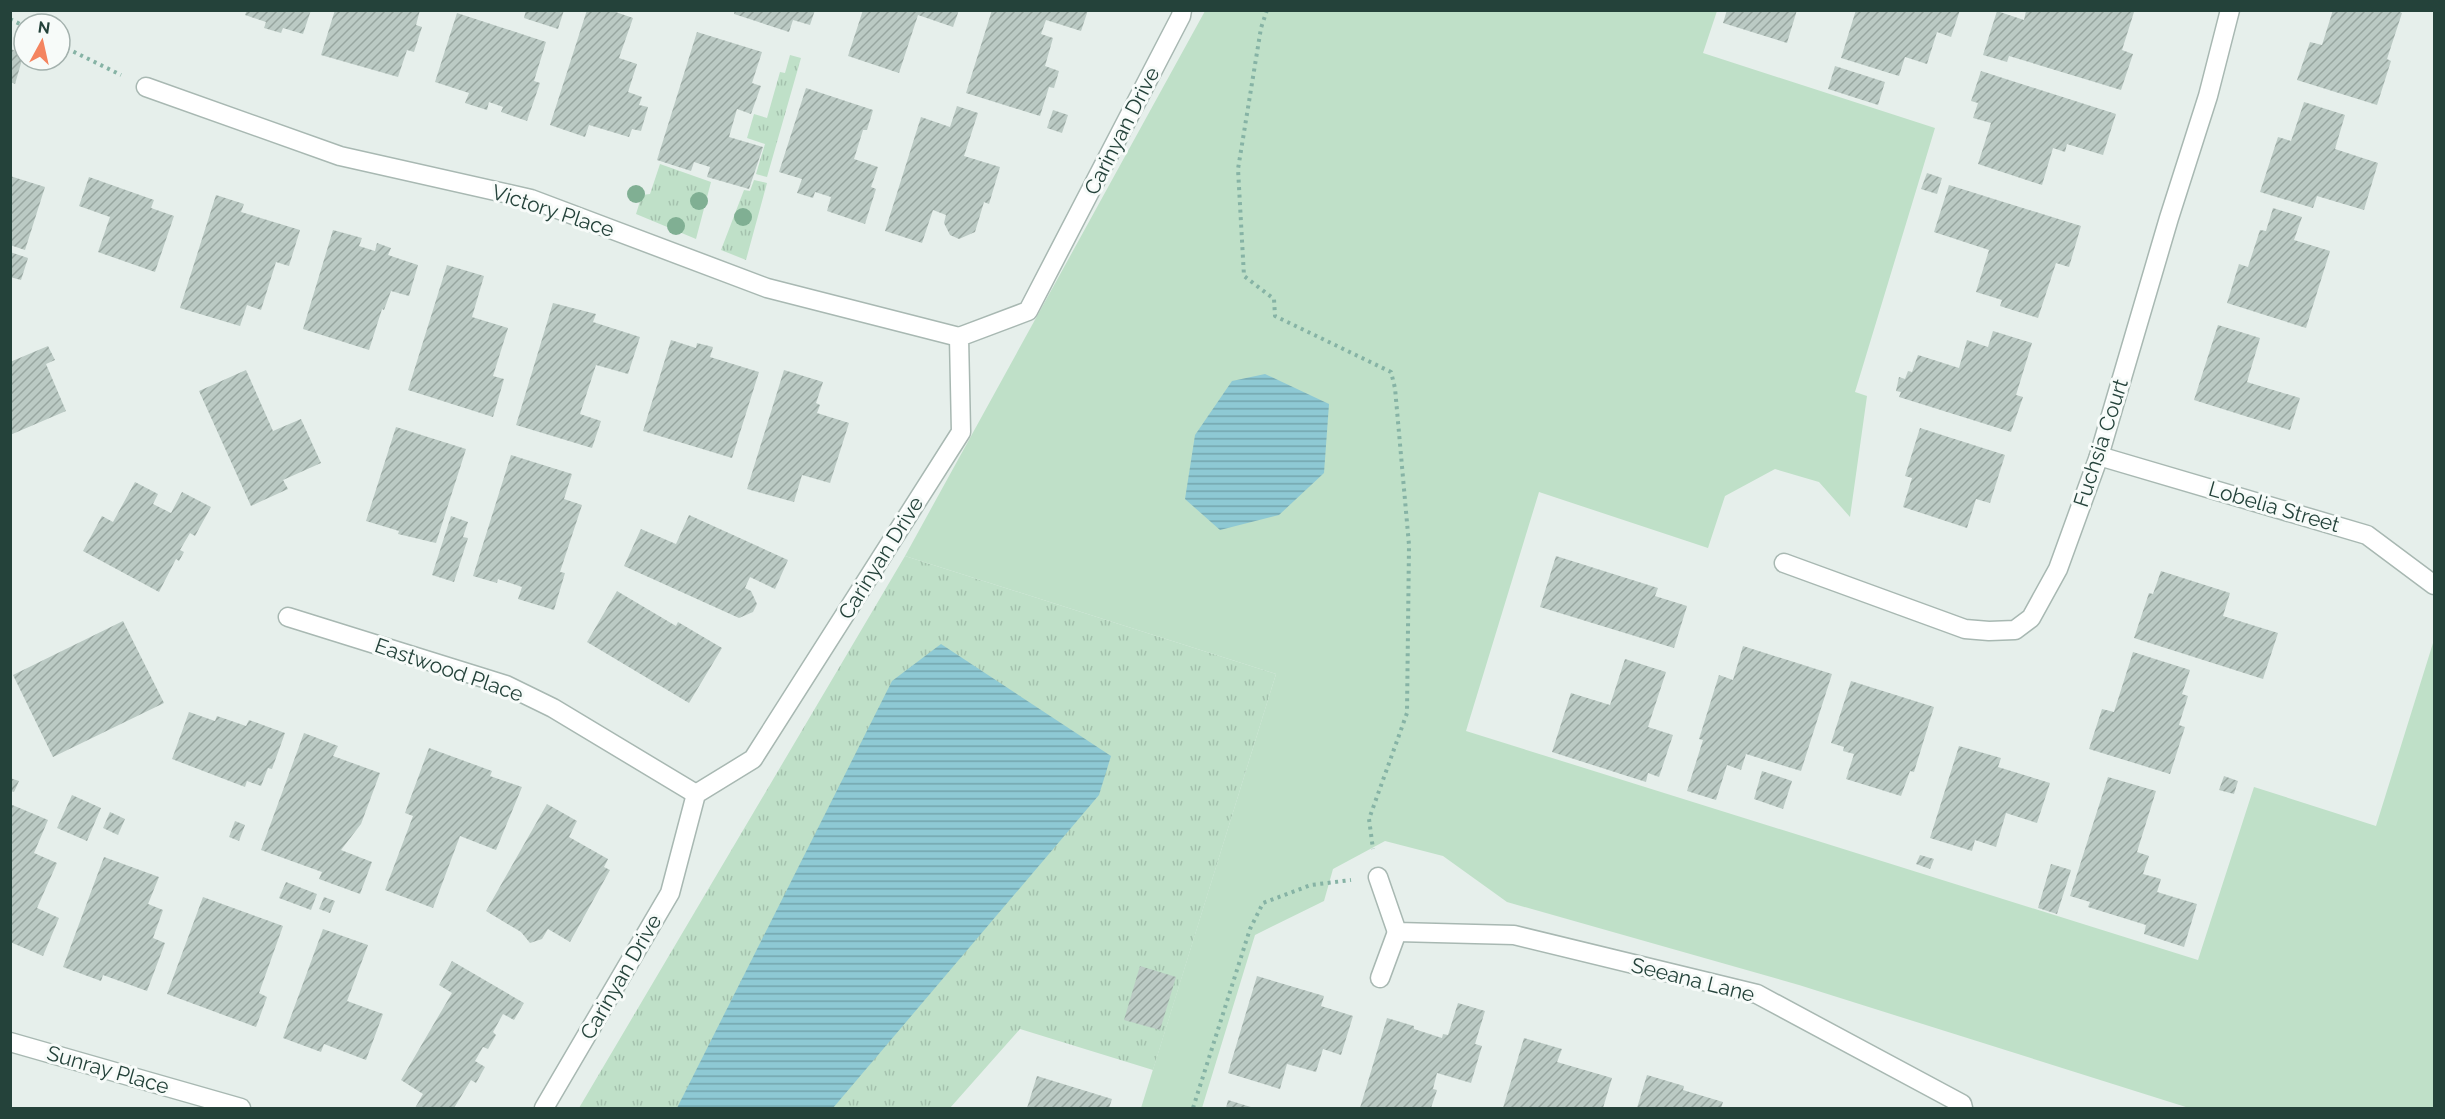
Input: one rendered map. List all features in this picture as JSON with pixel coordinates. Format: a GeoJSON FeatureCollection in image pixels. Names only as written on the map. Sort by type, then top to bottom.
{"type":"FeatureCollection","features":[{"type":"Feature","properties":{"kind":"street","name":"Carinyan Drive"},"geometry":{"type":"LineString","coordinates":[[544,1108],[670,892],[696,794],[753,759],[961,432],[959,337],[1028,311],[1181,16],[1182,10]]}},
{"type":"Feature","properties":{"kind":"street","name":"Fuchsia Court"},"geometry":{"type":"LineString","coordinates":[[1784,563],[1965,629],[1989,632],[2014,630],[2031,618],[2058,569],[2099,456],[2169,218],[2208,96],[2230,10]]}},
{"type":"Feature","properties":{"kind":"street","name":"Victory Place"},"geometry":{"type":"LineString","coordinates":[[146,87],[340,156],[531,199],[767,288],[959,337]]}},
{"type":"Feature","properties":{"kind":"street","name":"Lobelia Street"},"geometry":{"type":"LineString","coordinates":[[2099,456],[2367,534],[2434,585]]}},
{"type":"Feature","properties":{"kind":"street","name":"Eastwood Place"},"geometry":{"type":"LineString","coordinates":[[288,617],[506,685],[553,708],[696,794]]}},
{"type":"Feature","properties":{"kind":"street"},"geometry":{"type":"LineString","coordinates":[[1378,877],[1397,932],[1380,978]]}},
{"type":"Feature","properties":{"kind":"street","name":"Seeana Lane"},"geometry":{"type":"LineString","coordinates":[[1397,932],[1514,935],[1757,994],[1962,1104],[1963,1108]]}},
{"type":"Feature","properties":{"kind":"street","name":"Sunray Place"},"geometry":{"type":"LineString","coordinates":[[10,1042],[241,1108]]}},
{"type":"Feature","properties":{"kind":"path"},"geometry":{"type":"LineString","coordinates":[[1193,1108],[1250,928],[1263,903],[1311,885],[1378,877],[1369,819],[1407,713],[1409,545],[1395,388],[1391,372],[1275,316],[1274,299],[1244,276],[1238,169],[1261,28],[1267,10]]}},
{"type":"Feature","properties":{"kind":"path"},"geometry":{"type":"LineString","coordinates":[[72,51],[146,87]]}},
{"type":"Feature","properties":{"kind":"green space"},"geometry":{"type":"Polygon","coordinates":[[[1205,11],[1717,11],[1703,53],[1935,128],[1855,392],[1867,396],[1850,517],[1819,482],[1775,469],[1725,496],[1708,548],[1539,492],[1466,731],[2198,960],[2254,787],[2376,826],[2433,643],[2434,1108],[2189,1108],[1799,985],[1507,902],[1443,856],[1385,841],[1333,869],[1324,901],[1255,935],[1202,1108],[1141,1108],[1276,674],[905,556],[1205,11]]]}},
{"type":"Feature","properties":{"kind":"green space"},"geometry":{"type":"Polygon","coordinates":[[[790,55],[801,58],[767,177],[756,174],[765,144],[747,138],[754,114],[767,118],[780,72],[785,73],[790,55]]]}},
{"type":"Feature","properties":{"kind":"green space"},"geometry":{"type":"Polygon","coordinates":[[[660,164],[711,182],[696,239],[636,214],[642,195],[650,194],[660,164]]]}},
{"type":"Feature","properties":{"kind":"green space"},"geometry":{"type":"Polygon","coordinates":[[[754,180],[767,183],[746,260],[721,250],[744,190],[750,191],[754,180]]]}},
{"type":"Feature","properties":{"kind":"green space"},"geometry":{"type":"Polygon","coordinates":[[[905,556],[1276,674],[1153,1070],[1020,1029],[950,1108],[579,1108],[905,556]]]}},
{"type":"Feature","properties":{"kind":"water"},"geometry":{"type":"Polygon","coordinates":[[[1265,374],[1329,404],[1324,473],[1279,515],[1220,530],[1185,499],[1195,435],[1232,381],[1265,374]]]}},
{"type":"Feature","properties":{"kind":"water"},"geometry":{"type":"Polygon","coordinates":[[[941,644],[1111,756],[1099,795],[833,1108],[677,1108],[892,681],[941,644]]]}},
{"type":"Feature","properties":{"kind":"building"},"geometry":{"type":"Polygon","coordinates":[[[247,10],[311,10],[303,34],[283,28],[281,33],[264,28],[266,22],[245,15],[247,10]]]}},
{"type":"Feature","properties":{"kind":"building"},"geometry":{"type":"Polygon","coordinates":[[[335,10],[420,10],[416,25],[422,27],[414,52],[407,50],[398,77],[321,55],[335,10]]]}},
{"type":"Feature","properties":{"kind":"building"},"geometry":{"type":"Polygon","coordinates":[[[526,10],[564,10],[558,29],[524,18],[526,10]]]}},
{"type":"Feature","properties":{"kind":"building"},"geometry":{"type":"Polygon","coordinates":[[[587,10],[610,10],[633,18],[619,58],[637,64],[628,92],[642,97],[639,105],[648,107],[641,131],[632,129],[629,137],[589,125],[585,137],[550,125],[587,10]]]}},
{"type":"Feature","properties":{"kind":"building"},"geometry":{"type":"Polygon","coordinates":[[[735,10],[815,10],[810,25],[793,20],[789,32],[734,14],[735,10]]]}},
{"type":"Feature","properties":{"kind":"building"},"geometry":{"type":"Polygon","coordinates":[[[863,10],[959,10],[953,27],[918,15],[899,73],[848,56],[863,10]]]}},
{"type":"Feature","properties":{"kind":"building"},"geometry":{"type":"Polygon","coordinates":[[[992,10],[1088,10],[1081,31],[1046,20],[1041,34],[1053,38],[1045,66],[1059,71],[1054,88],[1049,87],[1040,116],[966,93],[992,10]]]}},
{"type":"Feature","properties":{"kind":"building"},"geometry":{"type":"Polygon","coordinates":[[[1727,10],[1797,10],[1787,43],[1723,23],[1727,10]]]}},
{"type":"Feature","properties":{"kind":"building"},"geometry":{"type":"Polygon","coordinates":[[[1856,10],[1960,10],[1951,37],[1937,32],[1927,64],[1905,57],[1899,76],[1841,58],[1856,10]]]}},
{"type":"Feature","properties":{"kind":"building"},"geometry":{"type":"Polygon","coordinates":[[[2030,10],[2127,10],[2134,12],[2122,50],[2133,54],[2121,90],[2009,56],[2007,62],[1983,55],[1997,11],[2024,20],[2026,11],[2030,12],[2030,10]]]}},
{"type":"Feature","properties":{"kind":"building"},"geometry":{"type":"Polygon","coordinates":[[[2333,10],[2395,10],[2402,13],[2387,59],[2391,61],[2377,105],[2297,80],[2310,42],[2322,45],[2333,10]]]}},
{"type":"Feature","properties":{"kind":"building"},"geometry":{"type":"Polygon","coordinates":[[[457,13],[546,42],[534,81],[540,83],[527,121],[501,112],[503,107],[489,102],[487,110],[465,103],[469,93],[435,82],[457,13]]]}},
{"type":"Feature","properties":{"kind":"building"},"geometry":{"type":"Polygon","coordinates":[[[697,32],[762,52],[752,83],[761,86],[751,114],[737,109],[729,137],[763,147],[749,189],[707,177],[710,167],[694,162],[691,171],[657,160],[697,32]]]}},
{"type":"Feature","properties":{"kind":"building"},"geometry":{"type":"Polygon","coordinates":[[[10,49],[12,50],[12,72],[18,72],[15,84],[10,82],[10,49]]]}},
{"type":"Feature","properties":{"kind":"building"},"geometry":{"type":"Polygon","coordinates":[[[1835,66],[1885,82],[1878,105],[1828,89],[1835,66]]]}},
{"type":"Feature","properties":{"kind":"building"},"geometry":{"type":"Polygon","coordinates":[[[1981,71],[2116,114],[2103,155],[2067,144],[2065,152],[2053,148],[2042,185],[1978,164],[1991,123],[1973,118],[1978,103],[1971,101],[1981,71]]]}},
{"type":"Feature","properties":{"kind":"building"},"geometry":{"type":"Polygon","coordinates":[[[806,88],[873,110],[867,130],[863,130],[854,159],[878,167],[871,187],[876,189],[865,224],[827,211],[831,197],[815,192],[813,198],[797,193],[802,179],[779,172],[806,88]]]}},
{"type":"Feature","properties":{"kind":"building"},"geometry":{"type":"Polygon","coordinates":[[[2304,102],[2345,115],[2335,149],[2378,163],[2364,210],[2317,196],[2313,208],[2260,192],[2278,137],[2291,141],[2304,102]]]}},
{"type":"Feature","properties":{"kind":"building"},"geometry":{"type":"Polygon","coordinates":[[[957,106],[978,113],[964,156],[1000,167],[989,204],[984,202],[975,232],[959,239],[950,235],[944,223],[946,215],[933,210],[922,243],[885,231],[921,117],[950,127],[957,106]]]}},
{"type":"Feature","properties":{"kind":"building"},"geometry":{"type":"Polygon","coordinates":[[[1053,110],[1068,115],[1062,133],[1047,128],[1053,110]]]}},
{"type":"Feature","properties":{"kind":"building"},"geometry":{"type":"Polygon","coordinates":[[[1927,173],[1942,178],[1937,194],[1921,189],[1927,173]]]}},
{"type":"Feature","properties":{"kind":"building"},"geometry":{"type":"Polygon","coordinates":[[[10,176],[45,187],[25,250],[10,245],[10,176]]]}},
{"type":"Feature","properties":{"kind":"building"},"geometry":{"type":"Polygon","coordinates":[[[89,177],[154,200],[151,208],[174,216],[155,272],[98,252],[110,217],[79,206],[89,177]]]}},
{"type":"Feature","properties":{"kind":"building"},"geometry":{"type":"Polygon","coordinates":[[[1949,185],[2081,226],[2069,267],[2056,263],[2038,318],[2000,306],[2002,300],[1976,292],[1989,250],[1934,232],[1949,185]]]}},
{"type":"Feature","properties":{"kind":"building"},"geometry":{"type":"Polygon","coordinates":[[[216,195],[244,204],[241,212],[300,230],[289,266],[276,262],[261,310],[247,305],[240,326],[180,308],[216,195]]]}},
{"type":"Feature","properties":{"kind":"building"},"geometry":{"type":"Polygon","coordinates":[[[2273,208],[2302,217],[2294,240],[2330,251],[2306,328],[2227,303],[2239,264],[2248,267],[2260,230],[2266,231],[2273,208]]]}},
{"type":"Feature","properties":{"kind":"building"},"geometry":{"type":"Polygon","coordinates":[[[333,230],[362,238],[359,246],[375,251],[377,243],[391,248],[388,255],[418,265],[409,296],[391,291],[384,310],[382,309],[369,350],[303,329],[333,230]]]}},
{"type":"Feature","properties":{"kind":"building"},"geometry":{"type":"Polygon","coordinates":[[[10,252],[28,258],[21,280],[10,277],[10,252]]]}},
{"type":"Feature","properties":{"kind":"building"},"geometry":{"type":"Polygon","coordinates":[[[447,265],[484,276],[472,317],[508,328],[493,376],[504,379],[493,417],[408,390],[447,265]]]}},
{"type":"Feature","properties":{"kind":"building"},"geometry":{"type":"Polygon","coordinates":[[[553,303],[596,314],[593,322],[640,337],[628,374],[596,365],[580,414],[601,421],[592,448],[516,425],[553,303]]]}},
{"type":"Feature","properties":{"kind":"building"},"geometry":{"type":"Polygon","coordinates":[[[2218,325],[2260,338],[2247,382],[2300,398],[2290,430],[2194,400],[2218,325]]]}},
{"type":"Feature","properties":{"kind":"building"},"geometry":{"type":"Polygon","coordinates":[[[1993,331],[2032,343],[2016,395],[2023,397],[2011,432],[1899,397],[1901,392],[1896,391],[1899,377],[1905,379],[1908,371],[1912,372],[1918,355],[1959,368],[1967,340],[1988,347],[1993,331]]]}},
{"type":"Feature","properties":{"kind":"building"},"geometry":{"type":"Polygon","coordinates":[[[671,340],[696,348],[697,343],[713,347],[710,357],[759,372],[732,458],[643,431],[671,340]]]}},
{"type":"Feature","properties":{"kind":"building"},"geometry":{"type":"Polygon","coordinates":[[[48,346],[55,360],[46,364],[66,411],[10,435],[10,362],[48,346]]]}},
{"type":"Feature","properties":{"kind":"building"},"geometry":{"type":"Polygon","coordinates":[[[246,370],[273,431],[301,419],[321,463],[283,480],[288,489],[251,506],[199,391],[246,370]]]}},
{"type":"Feature","properties":{"kind":"building"},"geometry":{"type":"Polygon","coordinates":[[[784,370],[823,382],[816,403],[820,405],[817,413],[849,423],[830,483],[802,475],[794,502],[747,489],[784,370]]]}},
{"type":"Feature","properties":{"kind":"building"},"geometry":{"type":"Polygon","coordinates":[[[396,427],[466,449],[436,543],[398,534],[399,531],[366,521],[396,427]]]}},
{"type":"Feature","properties":{"kind":"building"},"geometry":{"type":"Polygon","coordinates":[[[1920,428],[2005,455],[1990,503],[1976,499],[1967,528],[1903,507],[1912,478],[1905,476],[1920,428]]]}},
{"type":"Feature","properties":{"kind":"building"},"geometry":{"type":"Polygon","coordinates":[[[511,455],[572,474],[564,499],[582,505],[560,572],[565,573],[554,610],[518,599],[522,587],[498,579],[497,583],[473,576],[511,455]]]}},
{"type":"Feature","properties":{"kind":"building"},"geometry":{"type":"Polygon","coordinates":[[[135,482],[158,494],[153,504],[171,513],[182,492],[211,507],[195,536],[190,533],[180,550],[184,552],[179,561],[176,559],[159,592],[83,551],[102,516],[113,522],[135,482]]]}},
{"type":"Feature","properties":{"kind":"building"},"geometry":{"type":"Polygon","coordinates":[[[689,515],[788,560],[775,589],[750,577],[745,588],[751,591],[757,604],[753,612],[739,618],[624,566],[641,529],[676,544],[689,515]]]}},
{"type":"Feature","properties":{"kind":"building"},"geometry":{"type":"Polygon","coordinates":[[[451,516],[468,522],[463,537],[468,538],[454,582],[432,575],[451,516]]]}},
{"type":"Feature","properties":{"kind":"building"},"geometry":{"type":"Polygon","coordinates":[[[1556,556],[1658,588],[1655,596],[1687,606],[1674,648],[1540,607],[1556,556]]]}},
{"type":"Feature","properties":{"kind":"building"},"geometry":{"type":"Polygon","coordinates":[[[2161,571],[2230,593],[2223,616],[2278,633],[2263,679],[2134,638],[2149,593],[2153,594],[2161,571]]]}},
{"type":"Feature","properties":{"kind":"building"},"geometry":{"type":"Polygon","coordinates":[[[617,591],[676,626],[678,622],[722,648],[689,703],[587,642],[617,591]]]}},
{"type":"Feature","properties":{"kind":"building"},"geometry":{"type":"Polygon","coordinates":[[[123,621],[164,703],[53,757],[13,675],[123,621]]]}},
{"type":"Feature","properties":{"kind":"building"},"geometry":{"type":"Polygon","coordinates":[[[1743,646],[1832,674],[1801,771],[1746,754],[1741,770],[1727,765],[1716,800],[1687,791],[1703,740],[1699,739],[1719,675],[1733,680],[1743,646]]]}},
{"type":"Feature","properties":{"kind":"building"},"geometry":{"type":"Polygon","coordinates":[[[2133,652],[2190,670],[2182,694],[2188,696],[2179,725],[2185,727],[2170,774],[2089,749],[2102,709],[2114,712],[2133,652]]]}},
{"type":"Feature","properties":{"kind":"building"},"geometry":{"type":"Polygon","coordinates":[[[1625,659],[1666,672],[1648,727],[1673,735],[1659,777],[1648,773],[1646,782],[1552,752],[1571,693],[1610,705],[1625,659]]]}},
{"type":"Feature","properties":{"kind":"building"},"geometry":{"type":"Polygon","coordinates":[[[1851,681],[1934,707],[1914,772],[1910,771],[1901,796],[1846,779],[1854,754],[1843,751],[1844,747],[1831,743],[1851,681]]]}},
{"type":"Feature","properties":{"kind":"building"},"geometry":{"type":"Polygon","coordinates":[[[189,712],[215,721],[217,716],[246,726],[249,720],[285,733],[272,769],[268,768],[261,786],[247,781],[245,787],[172,759],[189,712]]]}},
{"type":"Feature","properties":{"kind":"building"},"geometry":{"type":"Polygon","coordinates":[[[304,733],[338,746],[333,756],[380,773],[361,824],[341,850],[372,862],[360,894],[319,879],[322,872],[261,850],[304,733]]]}},
{"type":"Feature","properties":{"kind":"building"},"geometry":{"type":"Polygon","coordinates":[[[1959,746],[2001,758],[1998,767],[2050,783],[2037,823],[2006,813],[1996,847],[1975,840],[1972,851],[1930,838],[1959,746]]]}},
{"type":"Feature","properties":{"kind":"building"},"geometry":{"type":"Polygon","coordinates":[[[429,748],[492,771],[490,776],[522,787],[496,850],[460,836],[433,908],[385,890],[413,816],[405,813],[429,748]]]}},
{"type":"Feature","properties":{"kind":"building"},"geometry":{"type":"Polygon","coordinates":[[[1762,771],[1792,781],[1783,809],[1754,799],[1762,771]]]}},
{"type":"Feature","properties":{"kind":"building"},"geometry":{"type":"Polygon","coordinates":[[[2224,776],[2238,781],[2234,794],[2219,790],[2224,776]]]}},
{"type":"Feature","properties":{"kind":"building"},"geometry":{"type":"Polygon","coordinates":[[[2108,777],[2156,791],[2137,852],[2149,856],[2143,874],[2161,879],[2157,892],[2197,904],[2184,947],[2144,934],[2146,925],[2088,907],[2090,902],[2070,896],[2108,777]]]}},
{"type":"Feature","properties":{"kind":"building"},"geometry":{"type":"Polygon","coordinates":[[[10,778],[19,781],[14,792],[10,791],[10,778]]]}},
{"type":"Feature","properties":{"kind":"building"},"geometry":{"type":"Polygon","coordinates":[[[72,795],[101,808],[87,841],[57,828],[72,795]]]}},
{"type":"Feature","properties":{"kind":"building"},"geometry":{"type":"Polygon","coordinates":[[[10,804],[48,820],[34,853],[57,863],[37,908],[59,918],[43,956],[10,942],[10,804]]]}},
{"type":"Feature","properties":{"kind":"building"},"geometry":{"type":"Polygon","coordinates":[[[547,804],[577,821],[569,837],[608,859],[604,867],[610,870],[570,942],[548,929],[542,939],[530,943],[521,932],[486,911],[547,804]]]}},
{"type":"Feature","properties":{"kind":"building"},"geometry":{"type":"Polygon","coordinates":[[[110,812],[125,819],[118,835],[103,828],[110,812]]]}},
{"type":"Feature","properties":{"kind":"building"},"geometry":{"type":"Polygon","coordinates":[[[235,821],[245,825],[239,841],[229,837],[235,821]]]}},
{"type":"Feature","properties":{"kind":"building"},"geometry":{"type":"Polygon","coordinates":[[[1920,855],[1934,859],[1930,869],[1916,864],[1920,855]]]}},
{"type":"Feature","properties":{"kind":"building"},"geometry":{"type":"Polygon","coordinates":[[[104,857],[159,877],[148,904],[163,910],[153,938],[165,943],[147,991],[103,975],[101,981],[63,967],[104,857]]]}},
{"type":"Feature","properties":{"kind":"building"},"geometry":{"type":"Polygon","coordinates":[[[2051,864],[2071,870],[2057,914],[2038,908],[2051,864]]]}},
{"type":"Feature","properties":{"kind":"building"},"geometry":{"type":"Polygon","coordinates":[[[286,882],[317,894],[311,910],[279,898],[286,882]]]}},
{"type":"Feature","properties":{"kind":"building"},"geometry":{"type":"Polygon","coordinates":[[[203,897],[283,926],[259,993],[267,997],[256,1027],[167,994],[203,897]]]}},
{"type":"Feature","properties":{"kind":"building"},"geometry":{"type":"Polygon","coordinates":[[[324,897],[335,901],[330,913],[319,909],[324,897]]]}},
{"type":"Feature","properties":{"kind":"building"},"geometry":{"type":"Polygon","coordinates":[[[323,929],[368,945],[347,1001],[383,1014],[366,1060],[324,1044],[321,1052],[283,1038],[323,929]]]}},
{"type":"Feature","properties":{"kind":"building"},"geometry":{"type":"Polygon","coordinates":[[[452,961],[524,1003],[514,1020],[503,1014],[493,1032],[496,1035],[488,1049],[483,1047],[475,1061],[485,1067],[476,1083],[471,1080],[454,1108],[415,1108],[423,1094],[401,1080],[452,993],[439,985],[452,961]]]}},
{"type":"Feature","properties":{"kind":"building"},"geometry":{"type":"Polygon","coordinates":[[[1140,966],[1176,977],[1160,1030],[1124,1020],[1140,966]]]}},
{"type":"Feature","properties":{"kind":"building"},"geometry":{"type":"Polygon","coordinates":[[[1257,976],[1324,996],[1321,1006],[1353,1016],[1341,1055],[1323,1049],[1316,1072],[1287,1064],[1280,1089],[1228,1073],[1257,976]]]}},
{"type":"Feature","properties":{"kind":"building"},"geometry":{"type":"Polygon","coordinates":[[[1458,1003],[1485,1011],[1475,1044],[1482,1046],[1471,1083],[1437,1073],[1433,1089],[1437,1090],[1431,1108],[1360,1108],[1387,1018],[1442,1038],[1443,1034],[1448,1035],[1458,1003]]]}},
{"type":"Feature","properties":{"kind":"building"},"geometry":{"type":"Polygon","coordinates":[[[1524,1038],[1562,1049],[1557,1062],[1612,1078],[1603,1108],[1503,1108],[1524,1038]]]}},
{"type":"Feature","properties":{"kind":"building"},"geometry":{"type":"Polygon","coordinates":[[[1647,1075],[1684,1086],[1683,1090],[1723,1102],[1721,1108],[1637,1108],[1647,1075]]]}},
{"type":"Feature","properties":{"kind":"building"},"geometry":{"type":"Polygon","coordinates":[[[1037,1076],[1112,1099],[1109,1108],[1027,1108],[1037,1076]]]}},
{"type":"Feature","properties":{"kind":"building"},"geometry":{"type":"Polygon","coordinates":[[[1228,1100],[1254,1108],[1226,1108],[1228,1100]]]}}]}
